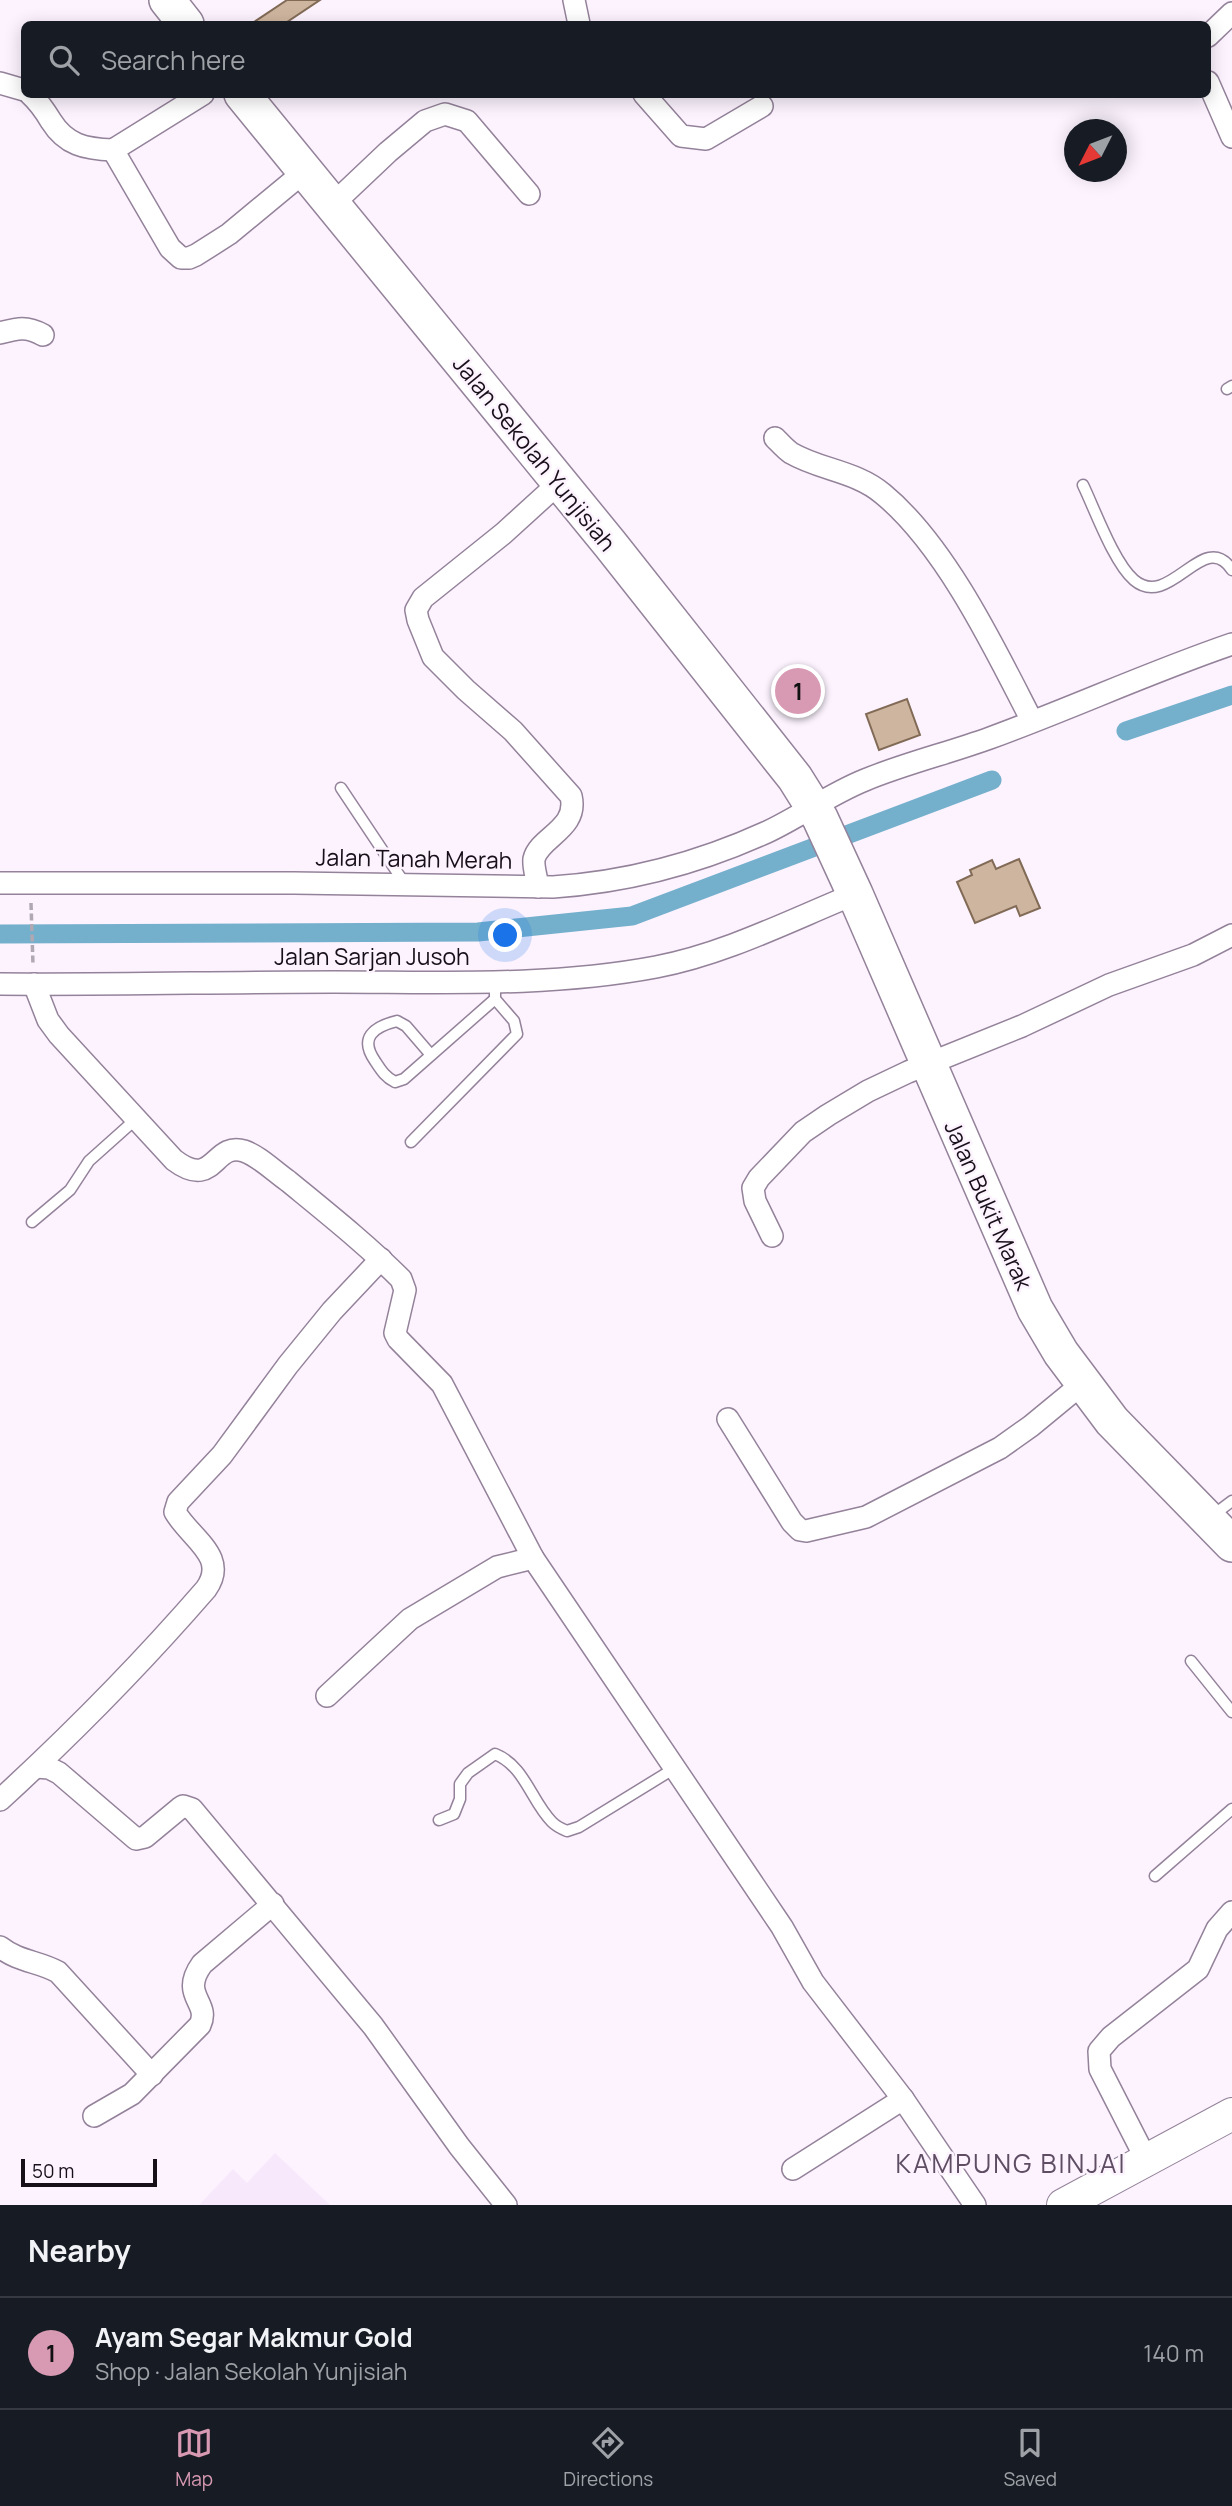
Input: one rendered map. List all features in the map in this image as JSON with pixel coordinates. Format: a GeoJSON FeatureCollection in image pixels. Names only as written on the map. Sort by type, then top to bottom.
{"type":"FeatureCollection","features":[{"type":"Feature","properties":{"kind":"main road"},"geometry":{"type":"LineString","coordinates":[[167,0],[184,21]]}},
{"type":"Feature","properties":{"kind":"main road","name":"Jalan Sekolah Yunjisiah"},"geometry":{"type":"LineString","coordinates":[[245,98],[560,482],[760,732],[795,778],[816,812]]}},
{"type":"Feature","properties":{"kind":"main road","name":"Jalan Bukit Marak"},"geometry":{"type":"LineString","coordinates":[[816,812],[852,887],[1035,1310],[1082,1384],[1122,1431],[1220,1510],[1232,1544]]}},
{"type":"Feature","properties":{"kind":"main road"},"geometry":{"type":"LineString","coordinates":[[1081,2201],[1146,2159],[1232,2114]]}},
{"type":"Feature","properties":{"kind":"street"},"geometry":{"type":"LineString","coordinates":[[574,0],[578,21]]}},
{"type":"Feature","properties":{"kind":"street"},"geometry":{"type":"LineString","coordinates":[[1211,33],[1232,13]]}},
{"type":"Feature","properties":{"kind":"street"},"geometry":{"type":"LineString","coordinates":[[0,83],[21,89]]}},
{"type":"Feature","properties":{"kind":"street"},"geometry":{"type":"LineString","coordinates":[[1211,89],[1232,137]]}},
{"type":"Feature","properties":{"kind":"street"},"geometry":{"type":"LineString","coordinates":[[34,98],[68,141],[97,149],[113,150],[197,98]]}},
{"type":"Feature","properties":{"kind":"street"},"geometry":{"type":"LineString","coordinates":[[648,98],[681,136],[706,139],[762,106]]}},
{"type":"Feature","properties":{"kind":"street"},"geometry":{"type":"LineString","coordinates":[[332,205],[425,121],[445,114],[467,121],[529,194]]}},
{"type":"Feature","properties":{"kind":"street"},"geometry":{"type":"LineString","coordinates":[[113,150],[170,248],[181,258],[189,258],[229,234],[304,172]]}},
{"type":"Feature","properties":{"kind":"street"},"geometry":{"type":"LineString","coordinates":[[0,333],[21,327],[32,328],[43,335]]}},
{"type":"Feature","properties":{"kind":"street"},"geometry":{"type":"LineString","coordinates":[[775,438],[789,452],[862,480],[884,494],[916,528],[947,569],[1005,668],[1032,721]]}},
{"type":"Feature","properties":{"kind":"street"},"geometry":{"type":"LineString","coordinates":[[538,887],[535,858],[565,822],[573,808],[571,796],[513,731],[435,660],[416,610],[423,598],[504,533],[560,482]]}},
{"type":"Feature","properties":{"kind":"street","name":"Jalan Tanah Merah"},"geometry":{"type":"LineString","coordinates":[[0,883],[538,887],[630,878],[681,865],[816,812],[834,793],[869,778],[1032,721],[1155,671],[1232,644]]}},
{"type":"Feature","properties":{"kind":"street","name":"Jalan Sarjan Jusoh"},"geometry":{"type":"LineString","coordinates":[[0,984],[34,975],[495,991],[659,967],[741,941],[852,887]]}},
{"type":"Feature","properties":{"kind":"street"},"geometry":{"type":"LineString","coordinates":[[772,1236],[755,1201],[753,1188],[759,1178],[803,1132],[828,1115],[868,1091],[928,1064],[1022,1026],[1109,985],[1193,955],[1232,934]]}},
{"type":"Feature","properties":{"kind":"street"},"geometry":{"type":"LineString","coordinates":[[34,975],[39,1000],[53,1028],[174,1160],[187,1170],[198,1171],[233,1150],[245,1151],[278,1173],[347,1228],[401,1279],[405,1290],[395,1327],[398,1339],[442,1384],[533,1558],[782,1927],[813,1982],[903,2099],[975,2205]]}},
{"type":"Feature","properties":{"kind":"street"},"geometry":{"type":"LineString","coordinates":[[0,1800],[154,1648],[213,1579],[215,1568],[210,1556],[181,1523],[175,1512],[178,1502],[222,1455],[288,1365],[332,1311],[380,1259]]}},
{"type":"Feature","properties":{"kind":"street"},"geometry":{"type":"LineString","coordinates":[[728,1419],[792,1522],[800,1530],[812,1531],[866,1517],[1000,1448],[1082,1384]]}},
{"type":"Feature","properties":{"kind":"street"},"geometry":{"type":"LineString","coordinates":[[327,1696],[410,1619],[497,1567],[533,1558]]}},
{"type":"Feature","properties":{"kind":"street"},"geometry":{"type":"LineString","coordinates":[[36,1767],[49,1768],[60,1773],[136,1839],[145,1837],[180,1808],[184,1806],[192,1809],[373,2026],[459,2146],[506,2205]]}},
{"type":"Feature","properties":{"kind":"street"},"geometry":{"type":"LineString","coordinates":[[94,2116],[132,2094],[203,2020],[203,2013],[193,1992],[195,1974],[202,1964],[273,1904]]}},
{"type":"Feature","properties":{"kind":"street"},"geometry":{"type":"LineString","coordinates":[[1146,2159],[1100,2069],[1099,2051],[1111,2037],[1198,1969],[1217,1930],[1232,1912]]}},
{"type":"Feature","properties":{"kind":"street"},"geometry":{"type":"LineString","coordinates":[[0,1947],[13,1957],[45,1965],[58,1972],[152,2075]]}},
{"type":"Feature","properties":{"kind":"street"},"geometry":{"type":"LineString","coordinates":[[793,2169],[903,2099]]}},
{"type":"Feature","properties":{"kind":"lane"},"geometry":{"type":"LineString","coordinates":[[1083,485],[1118,558],[1135,581],[1146,587],[1158,587],[1204,559],[1214,556],[1220,557],[1232,570]]}},
{"type":"Feature","properties":{"kind":"lane"},"geometry":{"type":"LineString","coordinates":[[341,788],[405,884]]}},
{"type":"Feature","properties":{"kind":"lane"},"geometry":{"type":"LineString","coordinates":[[411,1142],[517,1034],[514,1021],[495,991],[431,1055],[404,1079],[395,1082],[387,1077],[368,1050],[367,1042],[379,1029],[397,1021],[406,1026],[431,1055]]}},
{"type":"Feature","properties":{"kind":"lane"},"geometry":{"type":"LineString","coordinates":[[32,1222],[70,1190],[89,1161],[136,1119]]}},
{"type":"Feature","properties":{"kind":"lane"},"geometry":{"type":"LineString","coordinates":[[1191,1661],[1231,1709]]}},
{"type":"Feature","properties":{"kind":"lane"},"geometry":{"type":"LineString","coordinates":[[439,1819],[454,1814],[460,1800],[460,1784],[468,1773],[495,1754],[515,1767],[553,1823],[566,1831],[579,1827],[675,1768]]}},
{"type":"Feature","properties":{"kind":"lane"},"geometry":{"type":"LineString","coordinates":[[1155,1876],[1232,1809]]}},
{"type":"Feature","properties":{"kind":"path"},"geometry":{"type":"LineString","coordinates":[[30,907],[34,975]]}},
{"type":"Feature","properties":{"kind":"shaded area"},"geometry":{"type":"Polygon","coordinates":[[[275,2153],[330,2205],[199,2205],[233,2169],[247,2183],[275,2153]]]}},
{"type":"Feature","properties":{"kind":"building"},"geometry":{"type":"Polygon","coordinates":[[[287,0],[320,0],[288,21],[256,21],[287,0]]]}},
{"type":"Feature","properties":{"kind":"building"},"geometry":{"type":"Polygon","coordinates":[[[907,699],[920,735],[879,750],[866,714],[907,699]]]}},
{"type":"Feature","properties":{"kind":"building"},"geometry":{"type":"Polygon","coordinates":[[[1019,859],[1040,908],[1020,916],[1016,906],[975,923],[957,882],[972,875],[970,870],[992,860],[996,869],[1019,859]]]}},
{"type":"Feature","properties":{"kind":"waterway"},"geometry":{"type":"LineString","coordinates":[[1126,731],[1232,695]]}},
{"type":"Feature","properties":{"kind":"waterway"},"geometry":{"type":"LineString","coordinates":[[0,934],[478,932],[632,916],[992,780]]}},
{"type":"Feature","properties":{"kind":"place","name":"Ayam Segar Makmur Gold"},"geometry":{"type":"Point","coordinates":[798,691]}},
{"type":"Feature","properties":{"kind":"district","name":"KAMPUNG BINJAI"},"geometry":{"type":"Point","coordinates":[1011,2163]}}]}
